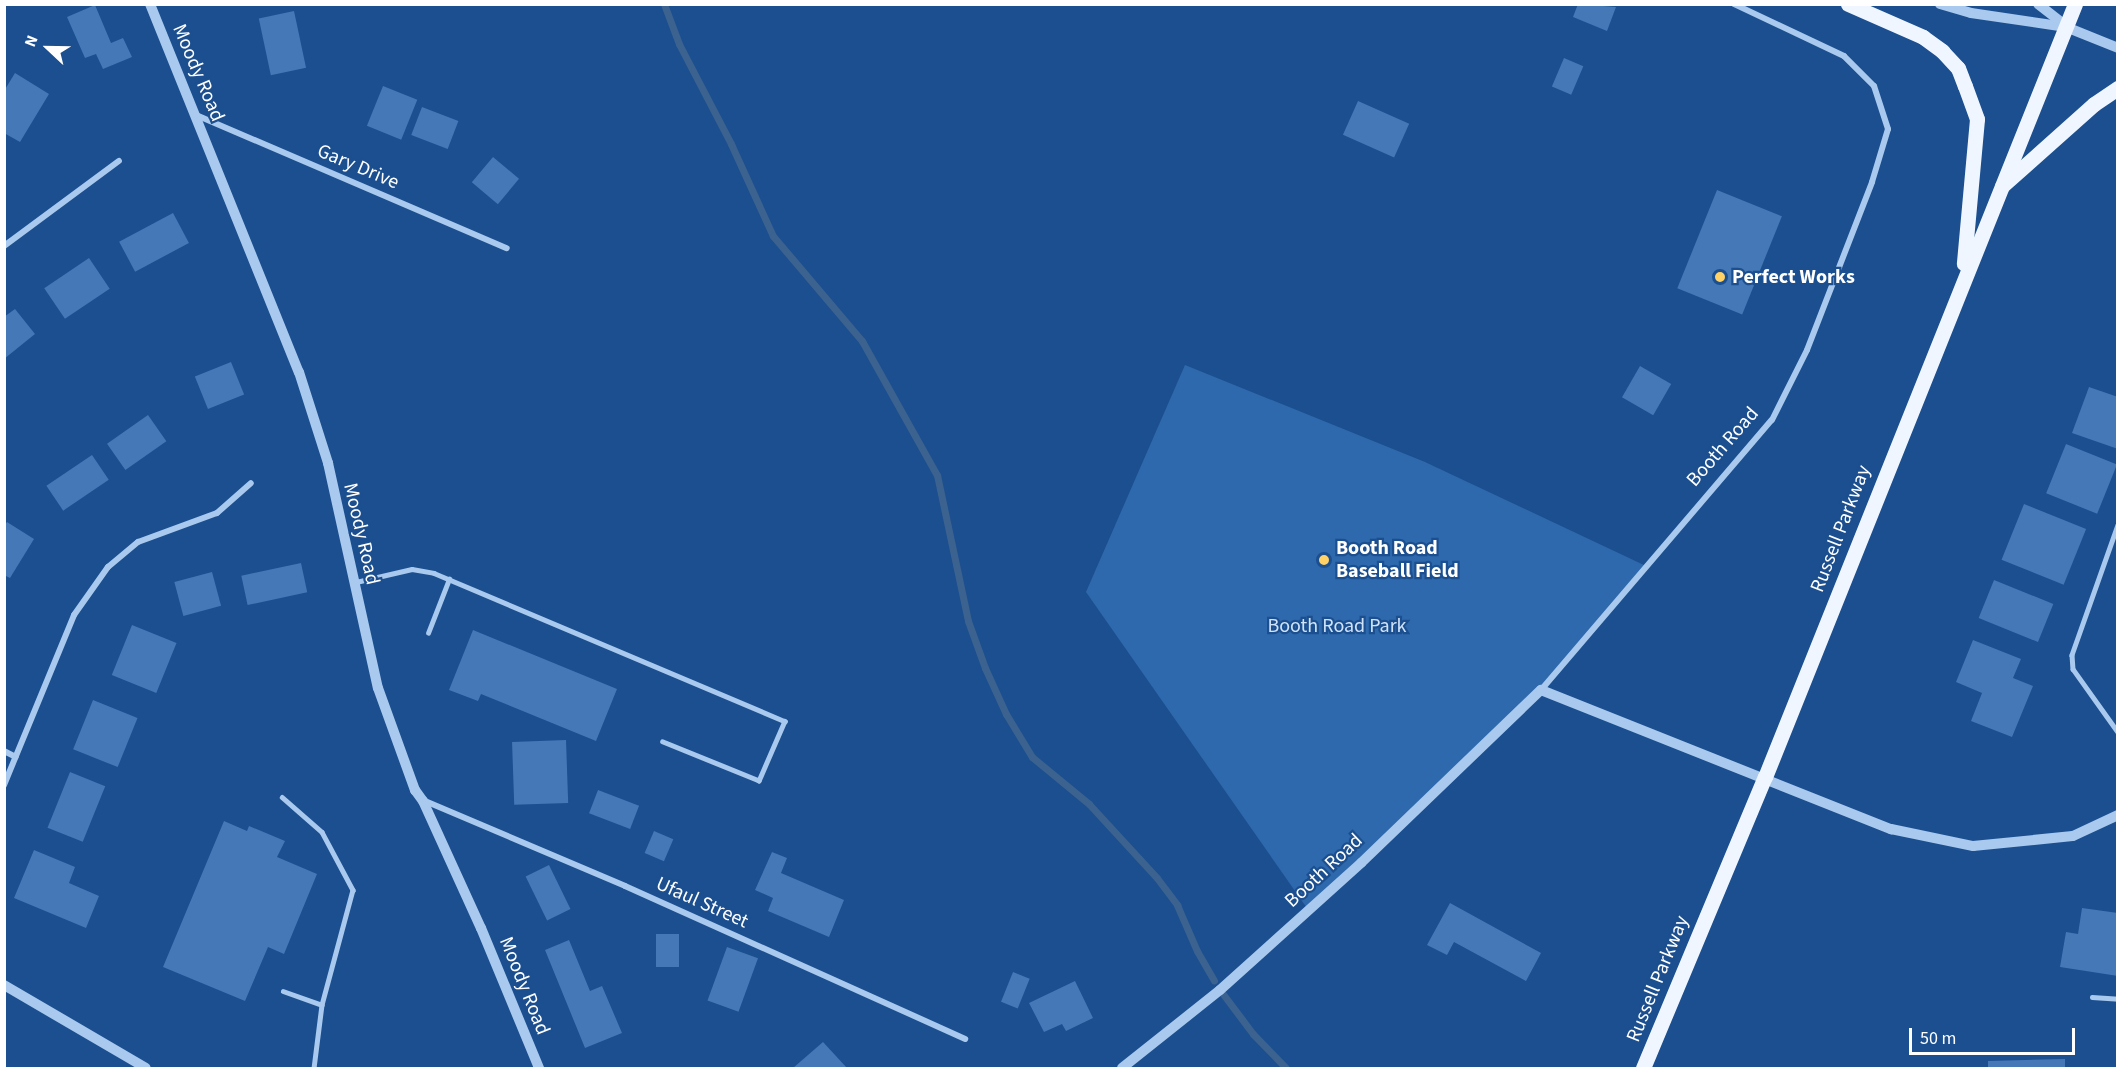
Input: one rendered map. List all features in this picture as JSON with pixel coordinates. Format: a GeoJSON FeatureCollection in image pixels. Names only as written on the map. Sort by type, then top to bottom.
{"type":"FeatureCollection","features":[{"type":"Feature","properties":{"kind":"main road"},"geometry":{"type":"LineString","coordinates":[[1848,4],[1923,37],[1950,60],[1965,86],[1977,119],[1963,282]]}},
{"type":"Feature","properties":{"kind":"main road","name":"Russell Parkway"},"geometry":{"type":"LineString","coordinates":[[1643,1068],[1765,777],[2074,4]]}},
{"type":"Feature","properties":{"kind":"main road"},"geometry":{"type":"LineString","coordinates":[[2000,188],[2094,105],[2118,88]]}},
{"type":"Feature","properties":{"kind":"street","name":"Moody Road"},"geometry":{"type":"LineString","coordinates":[[150,4],[299,372],[328,464],[378,688],[415,790],[423,801],[481,928],[539,1068]]}},
{"type":"Feature","properties":{"kind":"street","name":"Booth Road"},"geometry":{"type":"LineString","coordinates":[[1122,1068],[1220,990],[1352,871],[1541,690],[1773,420],[1808,350],[1872,182],[1888,129],[1874,86],[1844,56],[1734,4]]}},
{"type":"Feature","properties":{"kind":"street"},"geometry":{"type":"LineString","coordinates":[[1940,4],[1971,13],[2066,27],[2118,48]]}},
{"type":"Feature","properties":{"kind":"street"},"geometry":{"type":"LineString","coordinates":[[2038,4],[2066,27]]}},
{"type":"Feature","properties":{"kind":"street","name":"Gary Drive"},"geometry":{"type":"LineString","coordinates":[[196,115],[507,248]]}},
{"type":"Feature","properties":{"kind":"street"},"geometry":{"type":"LineString","coordinates":[[4,246],[119,161]]}},
{"type":"Feature","properties":{"kind":"street"},"geometry":{"type":"LineString","coordinates":[[4,785],[74,615],[108,567],[138,542],[217,513],[251,483]]}},
{"type":"Feature","properties":{"kind":"street"},"geometry":{"type":"LineString","coordinates":[[1541,690],[1765,777],[1891,829],[1973,846],[2073,836],[2118,815]]}},
{"type":"Feature","properties":{"kind":"street"},"geometry":{"type":"LineString","coordinates":[[4,751],[16,757]]}},
{"type":"Feature","properties":{"kind":"street","name":"Ufaul Street"},"geometry":{"type":"LineString","coordinates":[[423,801],[625,886],[965,1039]]}},
{"type":"Feature","properties":{"kind":"street"},"geometry":{"type":"LineString","coordinates":[[4,985],[147,1068]]}},
{"type":"Feature","properties":{"kind":"lane"},"geometry":{"type":"LineString","coordinates":[[2118,525],[2072,655],[2073,669],[2118,732]]}},
{"type":"Feature","properties":{"kind":"lane"},"geometry":{"type":"LineString","coordinates":[[353,582],[412,569],[449,579],[784,721],[759,781],[663,742]]}},
{"type":"Feature","properties":{"kind":"lane"},"geometry":{"type":"LineString","coordinates":[[428,633],[449,579]]}},
{"type":"Feature","properties":{"kind":"lane"},"geometry":{"type":"LineString","coordinates":[[2111,724],[2118,722]]}},
{"type":"Feature","properties":{"kind":"lane"},"geometry":{"type":"LineString","coordinates":[[282,798],[322,832],[353,890],[322,1005],[314,1068]]}},
{"type":"Feature","properties":{"kind":"lane"},"geometry":{"type":"LineString","coordinates":[[283,991],[322,1005]]}},
{"type":"Feature","properties":{"kind":"lane"},"geometry":{"type":"LineString","coordinates":[[2092,998],[2118,999]]}},
{"type":"Feature","properties":{"kind":"green space","name":"Booth Road Park"},"geometry":{"type":"Polygon","coordinates":[[[1185,365],[1425,462],[1646,566],[1541,690],[1309,911],[1086,592],[1185,365]]]}},
{"type":"Feature","properties":{"kind":"building"},"geometry":{"type":"Polygon","coordinates":[[[1578,4],[1616,7],[1607,31],[1573,17],[1578,4]]]}},
{"type":"Feature","properties":{"kind":"building"},"geometry":{"type":"Polygon","coordinates":[[[95,5],[111,43],[123,38],[132,57],[103,69],[96,54],[85,58],[67,17],[95,5]]]}},
{"type":"Feature","properties":{"kind":"building"},"geometry":{"type":"Polygon","coordinates":[[[294,11],[306,68],[271,75],[259,18],[294,11]]]}},
{"type":"Feature","properties":{"kind":"building"},"geometry":{"type":"Polygon","coordinates":[[[1564,58],[1583,66],[1571,95],[1552,87],[1564,58]]]}},
{"type":"Feature","properties":{"kind":"building"},"geometry":{"type":"Polygon","coordinates":[[[15,73],[49,94],[20,142],[4,133],[4,91],[15,73]]]}},
{"type":"Feature","properties":{"kind":"building"},"geometry":{"type":"Polygon","coordinates":[[[383,86],[417,100],[401,140],[367,126],[383,86]]]}},
{"type":"Feature","properties":{"kind":"building"},"geometry":{"type":"Polygon","coordinates":[[[1358,101],[1409,124],[1394,158],[1343,135],[1358,101]]]}},
{"type":"Feature","properties":{"kind":"building"},"geometry":{"type":"Polygon","coordinates":[[[422,107],[458,121],[448,149],[411,135],[422,107]]]}},
{"type":"Feature","properties":{"kind":"building"},"geometry":{"type":"Polygon","coordinates":[[[493,157],[519,179],[498,204],[472,182],[493,157]]]}},
{"type":"Feature","properties":{"kind":"building"},"geometry":{"type":"Polygon","coordinates":[[[1717,190],[1782,216],[1742,315],[1677,288],[1717,190]]]}},
{"type":"Feature","properties":{"kind":"building"},"geometry":{"type":"Polygon","coordinates":[[[173,213],[189,243],[135,272],[119,242],[173,213]]]}},
{"type":"Feature","properties":{"kind":"building"},"geometry":{"type":"Polygon","coordinates":[[[89,258],[110,289],[65,319],[44,288],[89,258]]]}},
{"type":"Feature","properties":{"kind":"building"},"geometry":{"type":"Polygon","coordinates":[[[15,309],[35,334],[4,359],[4,317],[15,309]]]}},
{"type":"Feature","properties":{"kind":"building"},"geometry":{"type":"Polygon","coordinates":[[[231,362],[244,394],[208,409],[195,377],[231,362]]]}},
{"type":"Feature","properties":{"kind":"building"},"geometry":{"type":"Polygon","coordinates":[[[1640,366],[1671,384],[1653,415],[1622,397],[1640,366]]]}},
{"type":"Feature","properties":{"kind":"building"},"geometry":{"type":"Polygon","coordinates":[[[2089,387],[2118,397],[2118,449],[2072,433],[2089,387]]]}},
{"type":"Feature","properties":{"kind":"building"},"geometry":{"type":"Polygon","coordinates":[[[148,415],[166,441],[125,470],[107,444],[148,415]]]}},
{"type":"Feature","properties":{"kind":"building"},"geometry":{"type":"Polygon","coordinates":[[[2066,444],[2117,465],[2097,514],[2046,493],[2066,444]]]}},
{"type":"Feature","properties":{"kind":"building"},"geometry":{"type":"Polygon","coordinates":[[[92,455],[109,480],[63,511],[46,486],[92,455]]]}},
{"type":"Feature","properties":{"kind":"building"},"geometry":{"type":"Polygon","coordinates":[[[2024,504],[2086,529],[2064,585],[2002,560],[2024,504]]]}},
{"type":"Feature","properties":{"kind":"building"},"geometry":{"type":"Polygon","coordinates":[[[7,522],[34,539],[10,578],[4,575],[4,526],[7,522]]]}},
{"type":"Feature","properties":{"kind":"building"},"geometry":{"type":"Polygon","coordinates":[[[301,563],[307,592],[248,605],[241,576],[301,563]]]}},
{"type":"Feature","properties":{"kind":"building"},"geometry":{"type":"Polygon","coordinates":[[[212,572],[221,606],[183,616],[174,582],[212,572]]]}},
{"type":"Feature","properties":{"kind":"building"},"geometry":{"type":"Polygon","coordinates":[[[1994,580],[2053,604],[2038,642],[1979,618],[1994,580]]]}},
{"type":"Feature","properties":{"kind":"building"},"geometry":{"type":"Polygon","coordinates":[[[132,625],[177,643],[156,693],[112,675],[132,625]]]}},
{"type":"Feature","properties":{"kind":"building"},"geometry":{"type":"Polygon","coordinates":[[[473,630],[617,689],[596,741],[481,694],[478,701],[449,690],[473,630]]]}},
{"type":"Feature","properties":{"kind":"building"},"geometry":{"type":"Polygon","coordinates":[[[1973,640],[2021,659],[2013,678],[2033,686],[2012,737],[1971,721],[1982,693],[1956,682],[1973,640]]]}},
{"type":"Feature","properties":{"kind":"building"},"geometry":{"type":"Polygon","coordinates":[[[93,700],[138,718],[118,767],[73,749],[93,700]]]}},
{"type":"Feature","properties":{"kind":"building"},"geometry":{"type":"Polygon","coordinates":[[[566,740],[568,803],[514,805],[512,742],[566,740]]]}},
{"type":"Feature","properties":{"kind":"building"},"geometry":{"type":"Polygon","coordinates":[[[70,772],[105,786],[83,842],[48,828],[70,772]]]}},
{"type":"Feature","properties":{"kind":"building"},"geometry":{"type":"Polygon","coordinates":[[[598,790],[639,806],[630,829],[589,813],[598,790]]]}},
{"type":"Feature","properties":{"kind":"building"},"geometry":{"type":"Polygon","coordinates":[[[224,821],[247,831],[249,826],[285,841],[277,857],[317,874],[284,954],[268,947],[245,1001],[163,967],[224,821]]]}},
{"type":"Feature","properties":{"kind":"building"},"geometry":{"type":"Polygon","coordinates":[[[654,831],[673,839],[664,861],[645,853],[654,831]]]}},
{"type":"Feature","properties":{"kind":"building"},"geometry":{"type":"Polygon","coordinates":[[[34,850],[75,867],[69,883],[99,896],[86,928],[14,898],[34,850]]]}},
{"type":"Feature","properties":{"kind":"building"},"geometry":{"type":"Polygon","coordinates":[[[772,852],[787,858],[781,873],[844,900],[829,937],[768,911],[773,898],[755,890],[772,852]]]}},
{"type":"Feature","properties":{"kind":"building"},"geometry":{"type":"Polygon","coordinates":[[[549,865],[570,909],[547,920],[526,876],[549,865]]]}},
{"type":"Feature","properties":{"kind":"building"},"geometry":{"type":"Polygon","coordinates":[[[1450,903],[1541,953],[1526,981],[1454,942],[1447,955],[1427,945],[1450,903]]]}},
{"type":"Feature","properties":{"kind":"building"},"geometry":{"type":"Polygon","coordinates":[[[2082,908],[2118,913],[2118,976],[2060,967],[2066,932],[2078,934],[2082,908]]]}},
{"type":"Feature","properties":{"kind":"building"},"geometry":{"type":"Polygon","coordinates":[[[656,934],[679,934],[679,967],[656,967],[656,934]]]}},
{"type":"Feature","properties":{"kind":"building"},"geometry":{"type":"Polygon","coordinates":[[[569,940],[590,991],[602,986],[622,1033],[585,1048],[545,950],[569,940]]]}},
{"type":"Feature","properties":{"kind":"building"},"geometry":{"type":"Polygon","coordinates":[[[727,947],[758,958],[739,1012],[708,1001],[727,947]]]}},
{"type":"Feature","properties":{"kind":"building"},"geometry":{"type":"Polygon","coordinates":[[[1013,972],[1030,979],[1018,1008],[1001,1002],[1013,972]]]}},
{"type":"Feature","properties":{"kind":"building"},"geometry":{"type":"Polygon","coordinates":[[[1075,981],[1093,1018],[1066,1031],[1062,1024],[1044,1032],[1029,1003],[1075,981]]]}},
{"type":"Feature","properties":{"kind":"building"},"geometry":{"type":"Polygon","coordinates":[[[823,1042],[847,1068],[793,1068],[823,1042]]]}},
{"type":"Feature","properties":{"kind":"building"},"geometry":{"type":"Polygon","coordinates":[[[2065,1059],[2065,1068],[1988,1068],[1988,1061],[2065,1059]]]}},
{"type":"Feature","properties":{"kind":"waterway"},"geometry":{"type":"LineString","coordinates":[[664,4],[679,44],[731,144],[773,236],[862,341],[937,475],[968,621],[985,668],[1006,714],[1032,757],[1089,804],[1157,878],[1177,905],[1197,951],[1214,981]]}},
{"type":"Feature","properties":{"kind":"waterway"},"geometry":{"type":"LineString","coordinates":[[1223,994],[1253,1034],[1286,1068]]}},
{"type":"Feature","properties":{"kind":"place","name":"Perfect Works"},"geometry":{"type":"Point","coordinates":[1720,277]}},
{"type":"Feature","properties":{"kind":"place","name":"Booth Road Baseball Field"},"geometry":{"type":"Point","coordinates":[1324,560]}}]}
